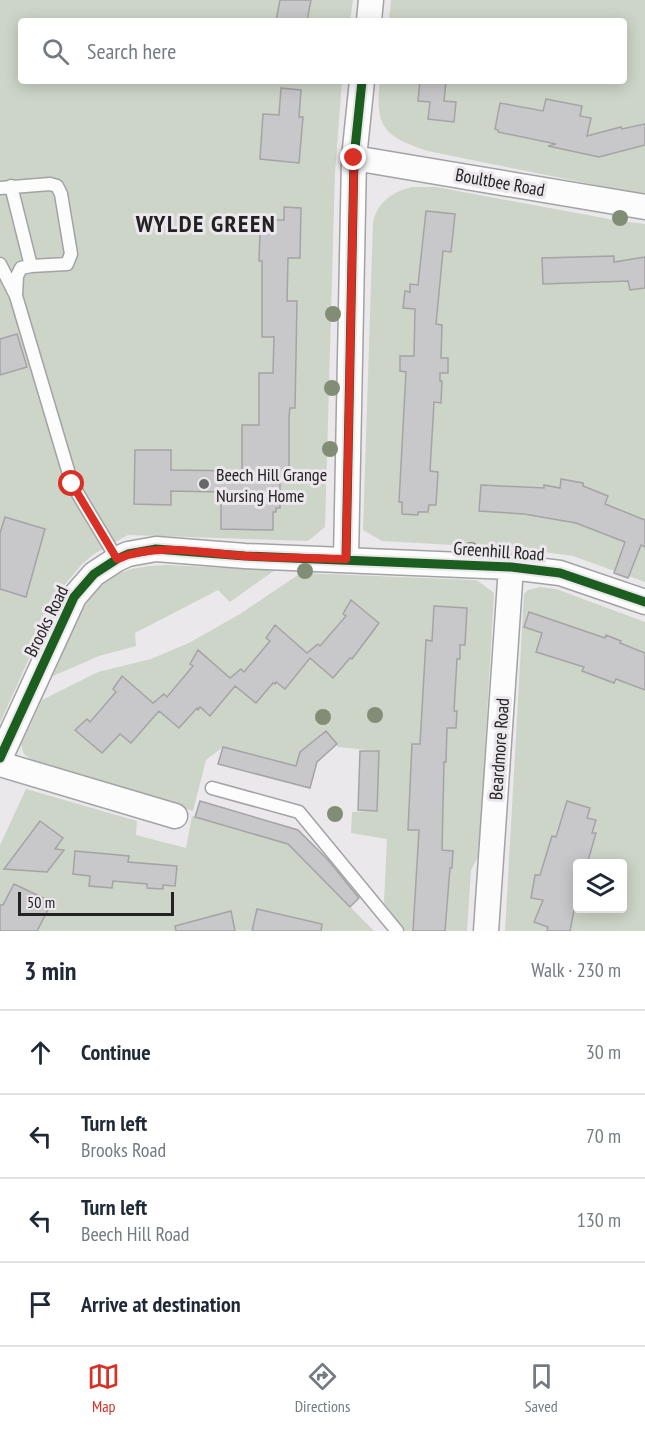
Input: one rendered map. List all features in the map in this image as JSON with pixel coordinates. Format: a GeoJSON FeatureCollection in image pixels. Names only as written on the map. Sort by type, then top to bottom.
{"type":"FeatureCollection","features":[{"type":"Feature","properties":{"kind":"street"},"geometry":{"type":"LineString","coordinates":[[369,18],[371,0]]}},
{"type":"Feature","properties":{"kind":"street"},"geometry":{"type":"LineString","coordinates":[[346,559],[354,158],[362,84]]}},
{"type":"Feature","properties":{"kind":"street","name":"Boultbee Road"},"geometry":{"type":"LineString","coordinates":[[354,158],[645,207]]}},
{"type":"Feature","properties":{"kind":"street","name":"Brooks Road"},"geometry":{"type":"LineString","coordinates":[[0,758],[74,597],[94,574],[117,559],[128,554],[156,549],[245,556],[346,559]]}},
{"type":"Feature","properties":{"kind":"street","name":"Greenhill Road"},"geometry":{"type":"LineString","coordinates":[[346,559],[511,567],[560,573],[645,602]]}},
{"type":"Feature","properties":{"kind":"street","name":"Beardmore Road"},"geometry":{"type":"LineString","coordinates":[[486,931],[511,567]]}},
{"type":"Feature","properties":{"kind":"street"},"geometry":{"type":"LineString","coordinates":[[0,764],[175,816]]}},
{"type":"Feature","properties":{"kind":"lane"},"geometry":{"type":"LineString","coordinates":[[16,296],[17,276],[21,268],[67,264],[70,261],[71,254],[61,194],[57,186],[50,184],[6,187],[31,266]]}},
{"type":"Feature","properties":{"kind":"lane"},"geometry":{"type":"LineString","coordinates":[[0,264],[16,296],[72,484],[117,559]]}},
{"type":"Feature","properties":{"kind":"lane"},"geometry":{"type":"LineString","coordinates":[[212,788],[299,812],[397,931]]}},
{"type":"Feature","properties":{"kind":"green space"},"geometry":{"type":"Polygon","coordinates":[[[0,0],[353,0],[350,18],[18,18],[18,84],[342,84],[335,173],[325,527],[308,541],[128,535],[94,554],[82,564],[59,592],[0,723],[0,0]]]}},
{"type":"Feature","properties":{"kind":"green space"},"geometry":{"type":"Polygon","coordinates":[[[391,0],[645,0],[645,195],[428,151],[392,135],[381,120],[379,109],[380,84],[627,84],[627,18],[389,18],[391,0]]]}},
{"type":"Feature","properties":{"kind":"green space"},"geometry":{"type":"Polygon","coordinates":[[[412,187],[436,187],[645,224],[645,582],[573,556],[522,549],[382,541],[363,530],[373,222],[379,208],[387,198],[412,187]]]}},
{"type":"Feature","properties":{"kind":"green space"},"geometry":{"type":"Polygon","coordinates":[[[166,565],[275,570],[230,602],[218,590],[135,633],[136,646],[99,656],[53,676],[77,620],[104,583],[128,570],[166,565]]]}},
{"type":"Feature","properties":{"kind":"green space"},"geometry":{"type":"Polygon","coordinates":[[[301,573],[474,580],[494,593],[479,855],[471,870],[467,931],[405,931],[384,903],[387,839],[351,833],[352,812],[376,811],[379,751],[338,747],[326,731],[300,752],[296,766],[223,747],[206,760],[193,811],[33,761],[24,754],[21,745],[42,700],[98,672],[151,659],[189,643],[240,614],[301,573]]]}},
{"type":"Feature","properties":{"kind":"green space"},"geometry":{"type":"Polygon","coordinates":[[[540,587],[556,589],[645,622],[645,931],[505,931],[524,594],[528,590],[540,587]]]}},
{"type":"Feature","properties":{"kind":"green space"},"geometry":{"type":"Polygon","coordinates":[[[26,789],[137,821],[136,835],[186,848],[192,816],[288,844],[374,931],[0,931],[0,845],[26,789]]]}},
{"type":"Feature","properties":{"kind":"building"},"geometry":{"type":"Polygon","coordinates":[[[280,0],[311,0],[308,18],[277,18],[280,0]]]}},
{"type":"Feature","properties":{"kind":"building"},"geometry":{"type":"Polygon","coordinates":[[[420,84],[446,84],[444,101],[456,102],[454,122],[428,119],[430,102],[418,101],[420,84]]]}},
{"type":"Feature","properties":{"kind":"building"},"geometry":{"type":"Polygon","coordinates":[[[281,88],[301,90],[299,117],[303,117],[299,163],[260,159],[263,114],[279,115],[281,88]]]}},
{"type":"Feature","properties":{"kind":"building"},"geometry":{"type":"Polygon","coordinates":[[[546,99],[582,106],[580,116],[591,118],[587,136],[621,127],[622,129],[645,124],[645,145],[599,157],[548,146],[556,144],[498,132],[495,129],[500,103],[543,111],[546,99]]]}},
{"type":"Feature","properties":{"kind":"building"},"geometry":{"type":"Polygon","coordinates":[[[284,207],[301,208],[300,258],[288,258],[287,301],[297,301],[295,408],[290,408],[289,416],[289,477],[280,477],[280,508],[276,508],[276,512],[273,512],[273,530],[221,529],[221,492],[171,491],[171,505],[134,504],[135,450],[171,450],[171,470],[242,471],[242,425],[259,425],[259,373],[273,373],[274,337],[262,337],[260,233],[272,234],[272,220],[284,220],[284,207]]]}},
{"type":"Feature","properties":{"kind":"building"},"geometry":{"type":"Polygon","coordinates":[[[426,211],[455,214],[451,252],[443,251],[436,324],[442,325],[441,358],[448,358],[448,373],[440,373],[441,403],[434,402],[430,471],[438,472],[436,505],[429,505],[428,512],[418,512],[418,515],[402,514],[402,502],[399,502],[406,372],[400,371],[400,356],[414,356],[415,309],[403,308],[405,291],[410,292],[410,284],[418,285],[426,211]]]}},
{"type":"Feature","properties":{"kind":"building"},"geometry":{"type":"Polygon","coordinates":[[[614,256],[614,262],[645,257],[645,288],[630,290],[628,281],[543,284],[542,258],[614,256]]]}},
{"type":"Feature","properties":{"kind":"building"},"geometry":{"type":"Polygon","coordinates":[[[17,334],[27,367],[0,375],[0,339],[17,334]]]}},
{"type":"Feature","properties":{"kind":"building"},"geometry":{"type":"Polygon","coordinates":[[[561,479],[583,483],[583,486],[608,496],[605,504],[645,520],[645,547],[641,545],[628,578],[614,573],[625,542],[576,523],[524,514],[479,511],[481,485],[544,488],[544,485],[560,488],[561,479]]]}},
{"type":"Feature","properties":{"kind":"building"},"geometry":{"type":"Polygon","coordinates":[[[5,517],[45,529],[26,597],[0,589],[0,533],[5,517]]]}},
{"type":"Feature","properties":{"kind":"building"},"geometry":{"type":"Polygon","coordinates":[[[351,600],[379,623],[352,659],[350,658],[333,678],[310,658],[285,689],[276,682],[273,683],[256,703],[235,686],[210,716],[200,707],[198,710],[197,708],[179,728],[159,711],[131,743],[120,734],[102,753],[75,730],[87,719],[90,722],[116,692],[113,689],[122,676],[153,703],[164,694],[167,697],[193,666],[190,664],[198,650],[230,678],[241,669],[244,672],[270,641],[266,638],[275,625],[307,653],[318,644],[320,646],[346,616],[343,614],[351,600]]]}},
{"type":"Feature","properties":{"kind":"building"},"geometry":{"type":"Polygon","coordinates":[[[434,606],[467,608],[465,645],[460,645],[460,659],[457,659],[454,711],[457,711],[456,728],[447,728],[446,762],[444,762],[442,850],[453,851],[452,868],[450,868],[445,931],[413,931],[419,830],[408,830],[412,744],[420,744],[426,640],[432,641],[434,606]]]}},
{"type":"Feature","properties":{"kind":"building"},"geometry":{"type":"Polygon","coordinates":[[[529,612],[605,638],[606,635],[645,653],[645,690],[616,679],[614,683],[582,671],[584,667],[536,652],[542,633],[524,627],[529,612]]]}},
{"type":"Feature","properties":{"kind":"building"},"geometry":{"type":"Polygon","coordinates":[[[326,731],[337,744],[317,762],[310,788],[218,764],[223,747],[296,766],[300,752],[326,731]]]}},
{"type":"Feature","properties":{"kind":"building"},"geometry":{"type":"Polygon","coordinates":[[[360,751],[379,751],[377,811],[358,810],[360,751]]]}},
{"type":"Feature","properties":{"kind":"building"},"geometry":{"type":"Polygon","coordinates":[[[200,801],[298,830],[328,860],[359,898],[350,907],[288,844],[195,817],[200,801]]]}},
{"type":"Feature","properties":{"kind":"building"},"geometry":{"type":"Polygon","coordinates":[[[567,801],[590,808],[587,818],[596,820],[592,833],[596,833],[588,859],[573,859],[574,913],[570,931],[547,931],[548,927],[534,922],[543,900],[531,898],[535,875],[540,875],[552,836],[556,837],[567,801]]]}},
{"type":"Feature","properties":{"kind":"building"},"geometry":{"type":"Polygon","coordinates":[[[40,821],[63,838],[55,849],[64,850],[47,872],[4,869],[40,821]]]}},
{"type":"Feature","properties":{"kind":"building"},"geometry":{"type":"Polygon","coordinates":[[[75,851],[129,856],[128,862],[177,866],[175,886],[163,885],[163,889],[147,888],[147,884],[113,881],[112,888],[89,886],[90,876],[73,874],[75,851]]]}},
{"type":"Feature","properties":{"kind":"building"},"geometry":{"type":"Polygon","coordinates":[[[14,884],[52,902],[37,931],[0,931],[0,905],[3,905],[14,884]]]}},
{"type":"Feature","properties":{"kind":"building"},"geometry":{"type":"Polygon","coordinates":[[[257,909],[322,924],[321,931],[252,931],[257,909]]]}},
{"type":"Feature","properties":{"kind":"building"},"geometry":{"type":"Polygon","coordinates":[[[231,911],[235,931],[176,931],[175,926],[231,911]]]}},
{"type":"Feature","properties":{"kind":"cycle path"},"geometry":{"type":"LineString","coordinates":[[346,559],[354,158],[362,84]]}},
{"type":"Feature","properties":{"kind":"cycle path"},"geometry":{"type":"LineString","coordinates":[[0,758],[74,597],[94,574],[128,554],[156,549],[245,556],[511,567],[560,573],[645,602]]}},
{"type":"Feature","properties":{"kind":"place","name":"Beech Hill Grange Nursing Home"},"geometry":{"type":"Point","coordinates":[204,484]}},
{"type":"Feature","properties":{"kind":"district","name":"WYLDE GREEN"},"geometry":{"type":"Point","coordinates":[206,223]}},
{"type":"Feature","properties":{"kind":"route"},"geometry":{"type":"LineString","coordinates":[[72,484],[117,559],[128,554],[156,549],[245,556],[346,559],[354,158]]}}]}
